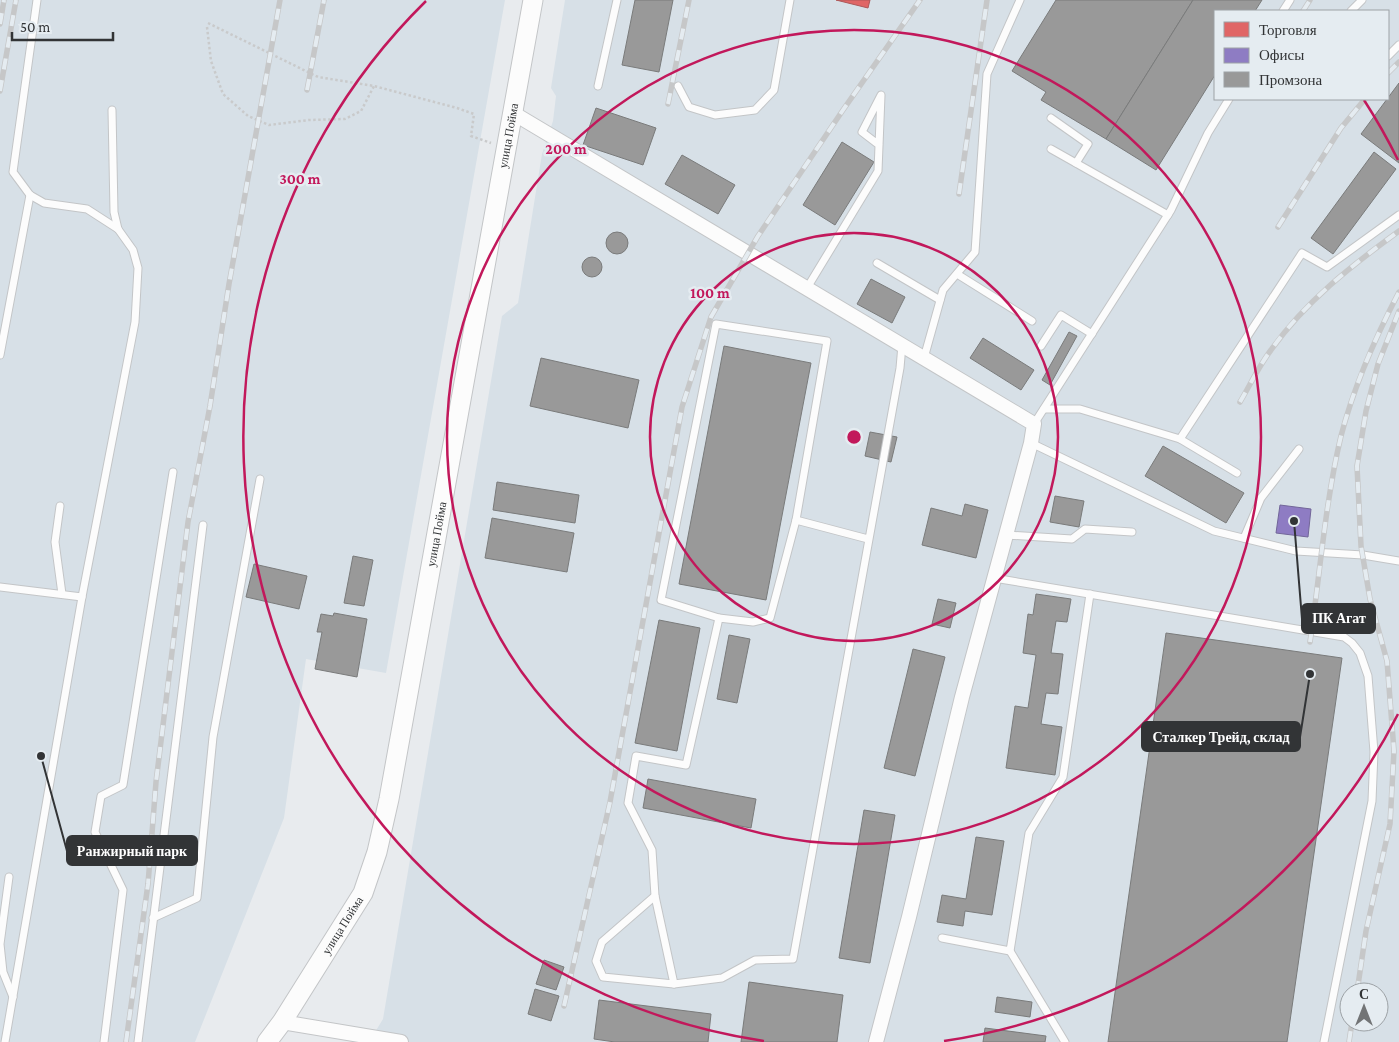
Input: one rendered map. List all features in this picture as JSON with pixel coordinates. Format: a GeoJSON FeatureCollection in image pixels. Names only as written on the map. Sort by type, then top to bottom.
{"type":"FeatureCollection","features":[{"type":"Feature","properties":{"kind":"main road","name":"улица Пойма"},"geometry":{"type":"LineString","coordinates":[[267,1042],[282,1022],[363,893],[377,852],[389,799],[533,0]]}},
{"type":"Feature","properties":{"kind":"street"},"geometry":{"type":"LineString","coordinates":[[513,113],[1034,424],[1031,443],[962,697],[912,907],[876,1042]]}},
{"type":"Feature","properties":{"kind":"street"},"geometry":{"type":"LineString","coordinates":[[282,1022],[401,1042]]}},
{"type":"Feature","properties":{"kind":"lane"},"geometry":{"type":"LineString","coordinates":[[5,1042],[82,597],[135,322],[138,268],[133,250],[118,229],[87,209],[44,203],[30,195],[13,172],[37,0]]}},
{"type":"Feature","properties":{"kind":"lane"},"geometry":{"type":"LineString","coordinates":[[598,86],[617,0]]}},
{"type":"Feature","properties":{"kind":"lane"},"geometry":{"type":"LineString","coordinates":[[678,86],[689,107],[698,110],[716,115],[754,110],[774,90],[790,0]]}},
{"type":"Feature","properties":{"kind":"lane"},"geometry":{"type":"LineString","coordinates":[[924,358],[943,290],[975,252],[987,74],[1020,0]]}},
{"type":"Feature","properties":{"kind":"lane"},"geometry":{"type":"LineString","coordinates":[[1352,10],[1362,0]]}},
{"type":"Feature","properties":{"kind":"lane"},"geometry":{"type":"LineString","coordinates":[[1389,55],[1399,45]]}},
{"type":"Feature","properties":{"kind":"lane"},"geometry":{"type":"LineString","coordinates":[[807,288],[878,171],[881,95],[862,132],[879,144]]}},
{"type":"Feature","properties":{"kind":"lane"},"geometry":{"type":"LineString","coordinates":[[1034,424],[1168,215],[1208,133],[1228,100]]}},
{"type":"Feature","properties":{"kind":"lane"},"geometry":{"type":"LineString","coordinates":[[112,110],[114,212],[118,229]]}},
{"type":"Feature","properties":{"kind":"lane"},"geometry":{"type":"LineString","coordinates":[[1051,118],[1088,144],[1076,163]]}},
{"type":"Feature","properties":{"kind":"lane"},"geometry":{"type":"LineString","coordinates":[[1051,149],[1168,215]]}},
{"type":"Feature","properties":{"kind":"lane"},"geometry":{"type":"LineString","coordinates":[[0,355],[30,195]]}},
{"type":"Feature","properties":{"kind":"lane"},"geometry":{"type":"LineString","coordinates":[[1180,438],[1302,253],[1327,267],[1399,215]]}},
{"type":"Feature","properties":{"kind":"lane"},"geometry":{"type":"LineString","coordinates":[[876,262],[940,300]]}},
{"type":"Feature","properties":{"kind":"lane"},"geometry":{"type":"LineString","coordinates":[[957,274],[1032,321]]}},
{"type":"Feature","properties":{"kind":"lane"},"geometry":{"type":"LineString","coordinates":[[1041,346],[1061,315],[1092,334]]}},
{"type":"Feature","properties":{"kind":"lane"},"geometry":{"type":"LineString","coordinates":[[716,324],[826,341],[796,520],[770,618],[753,622],[719,618],[661,600],[716,324]]}},
{"type":"Feature","properties":{"kind":"lane"},"geometry":{"type":"LineString","coordinates":[[655,896],[602,942],[596,961],[602,978],[674,984],[722,978],[755,960],[792,959],[900,368],[902,345]]}},
{"type":"Feature","properties":{"kind":"lane"},"geometry":{"type":"LineString","coordinates":[[1044,409],[1080,409],[1180,438],[1237,474]]}},
{"type":"Feature","properties":{"kind":"lane"},"geometry":{"type":"LineString","coordinates":[[1031,443],[1214,531],[1296,551],[1363,555],[1399,561]]}},
{"type":"Feature","properties":{"kind":"lane"},"geometry":{"type":"LineString","coordinates":[[1244,538],[1261,498],[1299,449]]}},
{"type":"Feature","properties":{"kind":"lane"},"geometry":{"type":"LineString","coordinates":[[104,1042],[123,890],[95,832],[101,796],[123,785],[173,472]]}},
{"type":"Feature","properties":{"kind":"lane"},"geometry":{"type":"LineString","coordinates":[[153,918],[197,898],[213,737],[260,479]]}},
{"type":"Feature","properties":{"kind":"lane"},"geometry":{"type":"LineString","coordinates":[[60,506],[55,542],[62,594]]}},
{"type":"Feature","properties":{"kind":"lane"},"geometry":{"type":"LineString","coordinates":[[796,520],[868,540]]}},
{"type":"Feature","properties":{"kind":"lane"},"geometry":{"type":"LineString","coordinates":[[138,1042],[203,525]]}},
{"type":"Feature","properties":{"kind":"lane"},"geometry":{"type":"LineString","coordinates":[[1006,535],[1072,539],[1085,529],[1132,532]]}},
{"type":"Feature","properties":{"kind":"lane"},"geometry":{"type":"LineString","coordinates":[[994,578],[1344,638],[1352,643],[1360,653],[1368,676],[1372,717],[1374,752],[1372,802],[1324,1042]]}},
{"type":"Feature","properties":{"kind":"lane"},"geometry":{"type":"LineString","coordinates":[[0,587],[82,597]]}},
{"type":"Feature","properties":{"kind":"lane"},"geometry":{"type":"LineString","coordinates":[[1065,1042],[1010,951],[1029,832],[1062,777],[1090,594]]}},
{"type":"Feature","properties":{"kind":"lane"},"geometry":{"type":"LineString","coordinates":[[674,984],[655,896],[652,850],[628,803],[636,756],[686,765],[719,618]]}},
{"type":"Feature","properties":{"kind":"lane"},"geometry":{"type":"LineString","coordinates":[[9,878],[0,944],[3,972],[13,997]]}},
{"type":"Feature","properties":{"kind":"lane"},"geometry":{"type":"LineString","coordinates":[[942,938],[1010,951]]}},
{"type":"Feature","properties":{"kind":"path"},"geometry":{"type":"LineString","coordinates":[[374,86],[361,111],[345,119],[309,120],[269,126],[248,116],[223,94],[211,61],[207,25],[318,77],[374,86],[474,114],[471,136],[507,149]]}},
{"type":"Feature","properties":{"kind":"shaded area"},"geometry":{"type":"Polygon","coordinates":[[[0,0],[505,0],[386,673],[306,659],[284,818],[195,1042],[0,1042],[0,0]]]}},
{"type":"Feature","properties":{"kind":"shaded area"},"geometry":{"type":"Polygon","coordinates":[[[565,0],[1399,0],[1399,1042],[369,1042],[383,1019],[502,316],[518,303],[542,154],[553,121],[556,96],[551,88],[565,0]]]}},
{"type":"Feature","properties":{"kind":"building: Торговля"},"geometry":{"type":"Polygon","coordinates":[[[836,0],[870,0],[868,8],[836,0]]]}},
{"type":"Feature","properties":{"kind":"building: Офисы"},"geometry":{"type":"Polygon","coordinates":[[[1280,505],[1311,509],[1308,537],[1276,533],[1280,505]]]}},
{"type":"Feature","properties":{"kind":"building: Промзона"},"geometry":{"type":"Polygon","coordinates":[[[635,0],[673,0],[659,72],[622,65],[635,0]]]}},
{"type":"Feature","properties":{"kind":"building: Промзона"},"geometry":{"type":"Polygon","coordinates":[[[1056,0],[1193,0],[1106,139],[1041,100],[1046,92],[1012,71],[1056,0]]]}},
{"type":"Feature","properties":{"kind":"building: Промзона"},"geometry":{"type":"Polygon","coordinates":[[[1193,0],[1262,0],[1256,10],[1214,10],[1214,77],[1156,170],[1106,139],[1193,0]]]}},
{"type":"Feature","properties":{"kind":"building: Промзона"},"geometry":{"type":"Polygon","coordinates":[[[1399,83],[1399,163],[1361,134],[1386,100],[1389,100],[1389,96],[1399,83]]]}},
{"type":"Feature","properties":{"kind":"building: Промзона"},"geometry":{"type":"Polygon","coordinates":[[[596,108],[656,128],[643,165],[583,145],[596,108]]]}},
{"type":"Feature","properties":{"kind":"building: Промзона"},"geometry":{"type":"Polygon","coordinates":[[[842,142],[874,162],[835,225],[803,205],[842,142]]]}},
{"type":"Feature","properties":{"kind":"building: Промзона"},"geometry":{"type":"Polygon","coordinates":[[[1374,152],[1396,169],[1333,254],[1311,238],[1374,152]]]}},
{"type":"Feature","properties":{"kind":"building: Промзона"},"geometry":{"type":"Polygon","coordinates":[[[682,155],[735,185],[718,214],[665,184],[682,155]]]}},
{"type":"Feature","properties":{"kind":"building: Промзона"},"geometry":{"type":"Polygon","coordinates":[[[617,232],[627,239],[628,243],[621,253],[617,254],[607,247],[606,243],[613,233],[617,232]]]}},
{"type":"Feature","properties":{"kind":"building: Промзона"},"geometry":{"type":"Polygon","coordinates":[[[592,257],[599,260],[602,267],[599,274],[592,277],[585,274],[582,267],[585,260],[592,257]]]}},
{"type":"Feature","properties":{"kind":"building: Промзона"},"geometry":{"type":"Polygon","coordinates":[[[871,279],[905,297],[892,323],[857,304],[871,279]]]}},
{"type":"Feature","properties":{"kind":"building: Промзона"},"geometry":{"type":"Polygon","coordinates":[[[1069,332],[1077,336],[1050,385],[1042,380],[1069,332]]]}},
{"type":"Feature","properties":{"kind":"building: Промзона"},"geometry":{"type":"Polygon","coordinates":[[[983,338],[1034,370],[1021,390],[970,358],[983,338]]]}},
{"type":"Feature","properties":{"kind":"building: Промзона"},"geometry":{"type":"Polygon","coordinates":[[[724,346],[811,363],[766,600],[679,584],[724,346]]]}},
{"type":"Feature","properties":{"kind":"building: Промзона"},"geometry":{"type":"Polygon","coordinates":[[[541,358],[639,380],[628,428],[530,406],[541,358]]]}},
{"type":"Feature","properties":{"kind":"building: Промзона"},"geometry":{"type":"Polygon","coordinates":[[[870,432],[897,437],[891,462],[865,456],[870,432]]]}},
{"type":"Feature","properties":{"kind":"building: Промзона"},"geometry":{"type":"Polygon","coordinates":[[[1163,446],[1244,493],[1226,523],[1145,476],[1163,446]]]}},
{"type":"Feature","properties":{"kind":"building: Промзона"},"geometry":{"type":"Polygon","coordinates":[[[497,482],[579,495],[575,523],[493,510],[497,482]]]}},
{"type":"Feature","properties":{"kind":"building: Промзона"},"geometry":{"type":"Polygon","coordinates":[[[1055,496],[1084,501],[1079,527],[1050,522],[1055,496]]]}},
{"type":"Feature","properties":{"kind":"building: Промзона"},"geometry":{"type":"Polygon","coordinates":[[[965,504],[988,510],[976,558],[922,545],[931,508],[962,516],[965,504]]]}},
{"type":"Feature","properties":{"kind":"building: Промзона"},"geometry":{"type":"Polygon","coordinates":[[[492,518],[574,533],[567,572],[485,558],[492,518]]]}},
{"type":"Feature","properties":{"kind":"building: Промзона"},"geometry":{"type":"Polygon","coordinates":[[[353,556],[373,560],[364,606],[344,603],[353,556]]]}},
{"type":"Feature","properties":{"kind":"building: Промзона"},"geometry":{"type":"Polygon","coordinates":[[[254,564],[307,576],[299,609],[246,597],[254,564]]]}},
{"type":"Feature","properties":{"kind":"building: Промзона"},"geometry":{"type":"Polygon","coordinates":[[[1036,594],[1071,599],[1067,622],[1056,621],[1051,653],[1063,654],[1058,694],[1046,693],[1041,724],[1062,727],[1055,775],[1006,768],[1015,706],[1028,708],[1036,655],[1023,653],[1028,614],[1033,615],[1036,594]]]}},
{"type":"Feature","properties":{"kind":"building: Промзона"},"geometry":{"type":"Polygon","coordinates":[[[938,599],[956,603],[950,628],[932,624],[938,599]]]}},
{"type":"Feature","properties":{"kind":"building: Промзона"},"geometry":{"type":"Polygon","coordinates":[[[334,613],[367,619],[357,677],[315,669],[322,632],[317,632],[321,614],[333,616],[334,613]]]}},
{"type":"Feature","properties":{"kind":"building: Промзона"},"geometry":{"type":"Polygon","coordinates":[[[659,620],[700,628],[677,751],[635,743],[659,620]]]}},
{"type":"Feature","properties":{"kind":"building: Промзона"},"geometry":{"type":"Polygon","coordinates":[[[1166,633],[1342,658],[1287,1042],[1108,1042],[1166,633]]]}},
{"type":"Feature","properties":{"kind":"building: Промзона"},"geometry":{"type":"Polygon","coordinates":[[[729,635],[750,639],[737,703],[717,699],[729,635]]]}},
{"type":"Feature","properties":{"kind":"building: Промзона"},"geometry":{"type":"Polygon","coordinates":[[[913,649],[945,657],[915,776],[884,768],[913,649]]]}},
{"type":"Feature","properties":{"kind":"building: Промзона"},"geometry":{"type":"Polygon","coordinates":[[[648,779],[756,799],[751,828],[643,808],[648,779]]]}},
{"type":"Feature","properties":{"kind":"building: Промзона"},"geometry":{"type":"Polygon","coordinates":[[[864,810],[895,815],[870,963],[839,958],[864,810]]]}},
{"type":"Feature","properties":{"kind":"building: Промзона"},"geometry":{"type":"Polygon","coordinates":[[[976,837],[1004,841],[992,915],[965,911],[963,926],[937,922],[942,895],[966,899],[976,837]]]}},
{"type":"Feature","properties":{"kind":"building: Промзона"},"geometry":{"type":"Polygon","coordinates":[[[544,960],[564,967],[556,990],[536,984],[544,960]]]}},
{"type":"Feature","properties":{"kind":"building: Промзона"},"geometry":{"type":"Polygon","coordinates":[[[749,982],[843,995],[837,1042],[741,1042],[749,982]]]}},
{"type":"Feature","properties":{"kind":"building: Промзона"},"geometry":{"type":"Polygon","coordinates":[[[535,989],[559,996],[551,1021],[528,1014],[535,989]]]}},
{"type":"Feature","properties":{"kind":"building: Промзона"},"geometry":{"type":"Polygon","coordinates":[[[997,997],[1032,1002],[1030,1017],[995,1012],[997,997]]]}},
{"type":"Feature","properties":{"kind":"building: Промзона"},"geometry":{"type":"Polygon","coordinates":[[[599,1000],[711,1014],[708,1042],[615,1042],[594,1039],[599,1000]]]}},
{"type":"Feature","properties":{"kind":"building: Промзона"},"geometry":{"type":"Polygon","coordinates":[[[985,1028],[1046,1036],[1045,1042],[983,1042],[985,1028]]]}},
{"type":"Feature","properties":{"kind":"railway"},"geometry":{"type":"LineString","coordinates":[[0,24],[4,0]]}},
{"type":"Feature","properties":{"kind":"railway"},"geometry":{"type":"LineString","coordinates":[[0,91],[16,0]]}},
{"type":"Feature","properties":{"kind":"railway"},"geometry":{"type":"LineString","coordinates":[[126,1042],[148,884],[156,782],[188,522],[210,406],[229,284],[280,0]]}},
{"type":"Feature","properties":{"kind":"railway"},"geometry":{"type":"LineString","coordinates":[[307,90],[324,0]]}},
{"type":"Feature","properties":{"kind":"railway"},"geometry":{"type":"LineString","coordinates":[[668,104],[689,0]]}},
{"type":"Feature","properties":{"kind":"railway"},"geometry":{"type":"LineString","coordinates":[[564,1006],[610,802],[682,407],[711,317],[758,236],[920,0]]}},
{"type":"Feature","properties":{"kind":"railway"},"geometry":{"type":"LineString","coordinates":[[959,194],[987,0]]}},
{"type":"Feature","properties":{"kind":"railway"},"geometry":{"type":"LineString","coordinates":[[1304,10],[1310,0]]}},
{"type":"Feature","properties":{"kind":"railway"},"geometry":{"type":"LineString","coordinates":[[1389,72],[1399,62]]}},
{"type":"Feature","properties":{"kind":"railway"},"geometry":{"type":"LineString","coordinates":[[1278,227],[1341,128],[1364,100]]}},
{"type":"Feature","properties":{"kind":"railway"},"geometry":{"type":"LineString","coordinates":[[1240,402],[1267,356],[1299,316],[1330,285],[1399,231]]}},
{"type":"Feature","properties":{"kind":"railway"},"geometry":{"type":"LineString","coordinates":[[1310,642],[1327,513],[1341,436],[1366,362],[1399,292]]}},
{"type":"Feature","properties":{"kind":"railway"},"geometry":{"type":"LineString","coordinates":[[1358,982],[1366,931],[1390,824],[1394,751],[1387,661],[1370,599],[1361,546],[1357,466],[1366,411],[1378,364],[1399,311]]}},
{"type":"Feature","properties":{"kind":"railway"},"geometry":{"type":"LineString","coordinates":[[1349,1042],[1350,1032]]}},
{"type":"Feature","properties":{"kind":"place","name":"ПК Агат"},"geometry":{"type":"Point","coordinates":[1294,521]}},
{"type":"Feature","properties":{"kind":"place","name":"Сталкер Трейд, склад"},"geometry":{"type":"Point","coordinates":[1310,674]}},
{"type":"Feature","properties":{"kind":"place","name":"Ранжирный парк"},"geometry":{"type":"Point","coordinates":[41,756]}}]}
